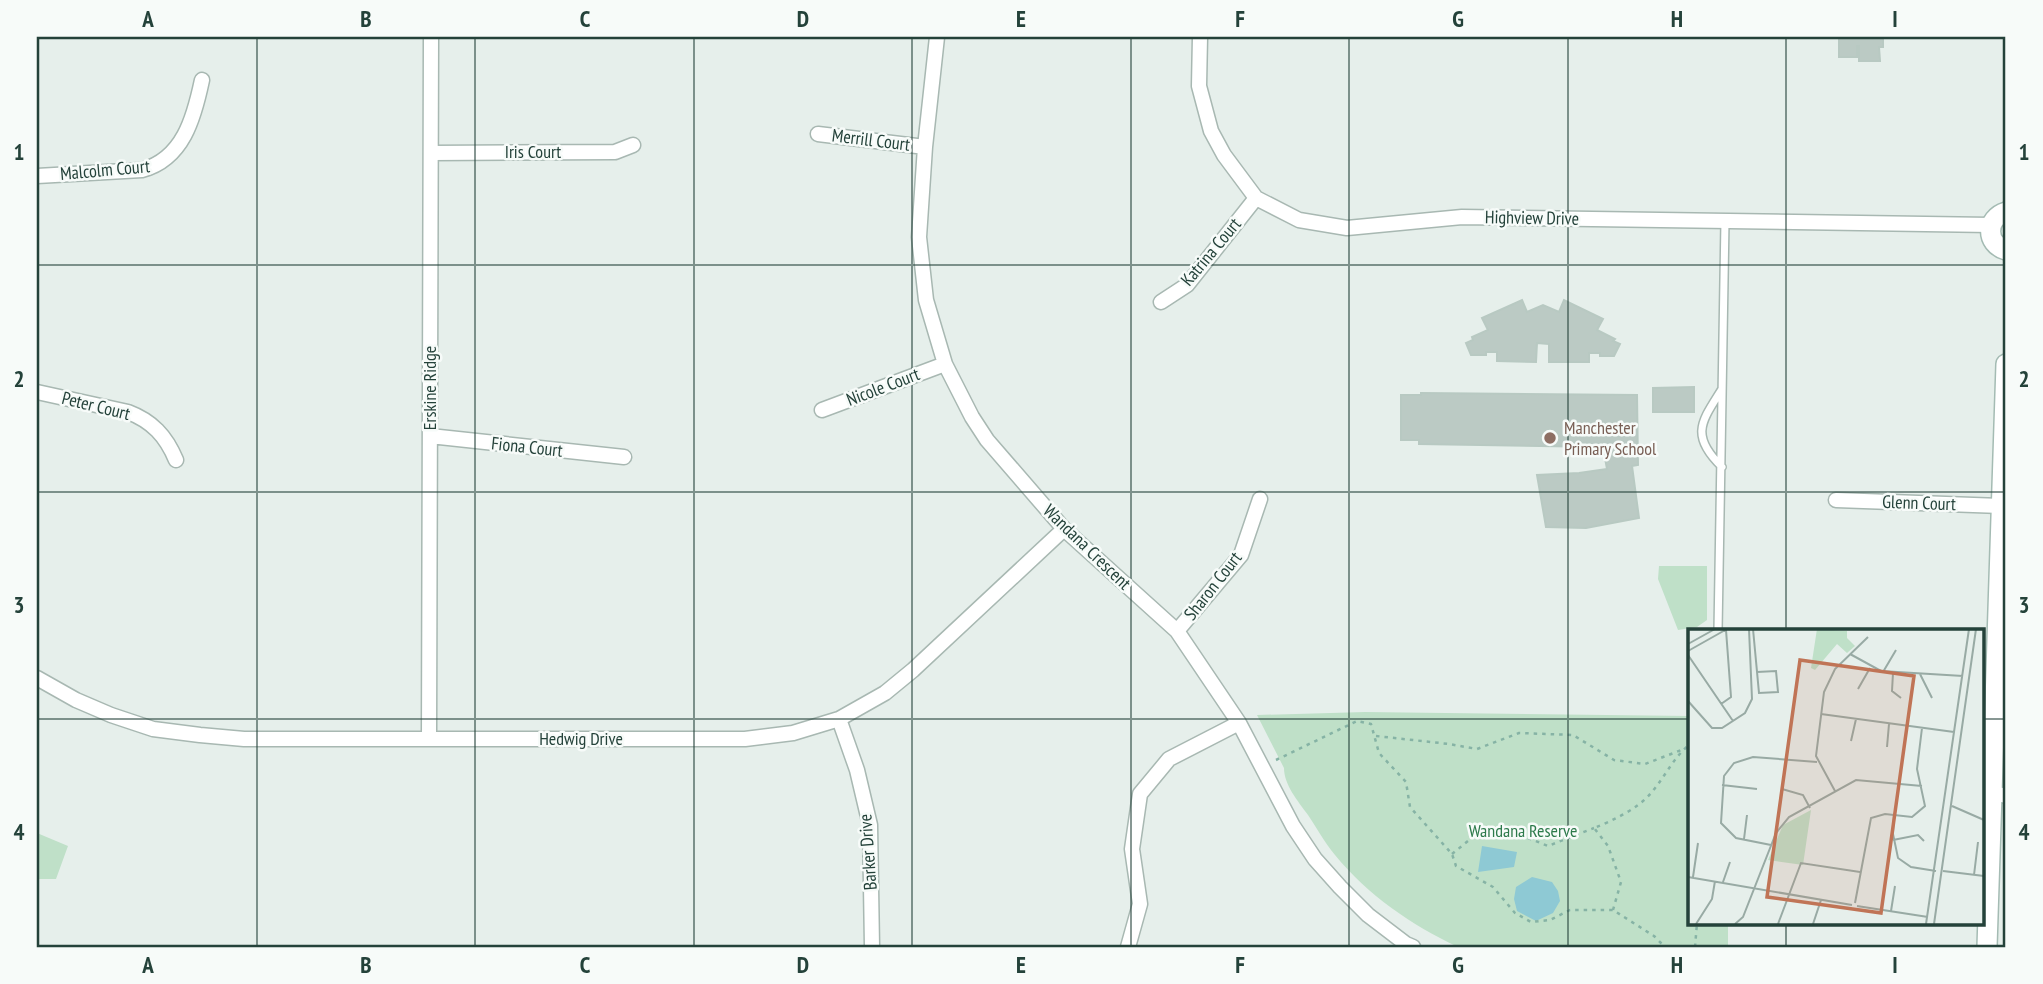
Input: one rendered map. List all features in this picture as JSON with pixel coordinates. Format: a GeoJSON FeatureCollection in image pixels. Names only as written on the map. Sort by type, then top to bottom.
{"type":"FeatureCollection","features":[{"type":"Feature","properties":{"kind":"main road"},"geometry":{"type":"LineString","coordinates":[[2006,212],[1995,218],[1990,234],[1994,242],[2006,250]]}},
{"type":"Feature","properties":{"kind":"main road"},"geometry":{"type":"LineString","coordinates":[[1987,947],[2006,364]]}},
{"type":"Feature","properties":{"kind":"street","name":"Erskine Ridge"},"geometry":{"type":"LineString","coordinates":[[429,739],[431,37]]}},
{"type":"Feature","properties":{"kind":"street","name":"Wandana Crescent"},"geometry":{"type":"LineString","coordinates":[[937,37],[919,236],[926,300],[945,364],[972,417],[987,440],[1064,529],[1177,631],[1240,723],[1293,826],[1315,859],[1368,915],[1408,946]]}},
{"type":"Feature","properties":{"kind":"street","name":"Highview Drive"},"geometry":{"type":"LineString","coordinates":[[1200,37],[1199,86],[1211,131],[1224,155],[1256,198],[1299,220],[1347,228],[1462,217],[1991,225]]}},
{"type":"Feature","properties":{"kind":"street","name":"Malcolm Court"},"geometry":{"type":"LineString","coordinates":[[37,176],[142,170],[156,166],[177,147],[194,116],[202,80]]}},
{"type":"Feature","properties":{"kind":"street","name":"Merrill Court"},"geometry":{"type":"LineString","coordinates":[[818,134],[925,147]]}},
{"type":"Feature","properties":{"kind":"street","name":"Iris Court"},"geometry":{"type":"LineString","coordinates":[[432,153],[615,152],[633,145]]}},
{"type":"Feature","properties":{"kind":"street","name":"Katrina Court"},"geometry":{"type":"LineString","coordinates":[[1161,302],[1187,285],[1256,198]]}},
{"type":"Feature","properties":{"kind":"street","name":"Nicole Court"},"geometry":{"type":"LineString","coordinates":[[822,410],[945,364]]}},
{"type":"Feature","properties":{"kind":"street","name":"Peter Court"},"geometry":{"type":"LineString","coordinates":[[37,392],[142,417],[165,438],[176,460]]}},
{"type":"Feature","properties":{"kind":"street","name":"Fiona Court"},"geometry":{"type":"LineString","coordinates":[[430,436],[624,457]]}},
{"type":"Feature","properties":{"kind":"street","name":"Sharon Court"},"geometry":{"type":"LineString","coordinates":[[1177,631],[1241,555],[1260,499]]}},
{"type":"Feature","properties":{"kind":"street","name":"Glenn Court"},"geometry":{"type":"LineString","coordinates":[[1836,500],[2003,515]]}},
{"type":"Feature","properties":{"kind":"street","name":"Hedwig Drive"},"geometry":{"type":"LineString","coordinates":[[37,678],[76,700],[153,729],[244,739],[745,739],[793,733],[839,719],[885,693],[1064,529]]}},
{"type":"Feature","properties":{"kind":"street","name":"Barker Drive"},"geometry":{"type":"LineString","coordinates":[[839,719],[857,770],[870,825],[872,947]]}},
{"type":"Feature","properties":{"kind":"street"},"geometry":{"type":"LineString","coordinates":[[1128,947],[1140,904],[1132,849],[1139,794],[1169,759],[1240,723]]}},
{"type":"Feature","properties":{"kind":"lane"},"geometry":{"type":"LineString","coordinates":[[1718,629],[1725,221]]}},
{"type":"Feature","properties":{"kind":"lane"},"geometry":{"type":"LineString","coordinates":[[1722,467],[1706,448],[1702,426],[1705,415],[1723,387]]}},
{"type":"Feature","properties":{"kind":"path"},"geometry":{"type":"LineString","coordinates":[[1263,767],[1357,721],[1371,724],[1379,753],[1406,782],[1410,807],[1452,854],[1456,866],[1493,887],[1515,913],[1531,922],[1550,920],[1570,910],[1613,910],[1654,936],[1665,947]]}},
{"type":"Feature","properties":{"kind":"path"},"geometry":{"type":"LineString","coordinates":[[1374,736],[1476,749],[1519,733],[1573,735],[1614,760],[1645,764],[1684,749]]}},
{"type":"Feature","properties":{"kind":"path"},"geometry":{"type":"LineString","coordinates":[[1452,854],[1479,832],[1513,832],[1548,846],[1614,820],[1650,796],[1688,746]]}},
{"type":"Feature","properties":{"kind":"path"},"geometry":{"type":"LineString","coordinates":[[1594,828],[1608,846],[1621,882],[1613,910]]}},
{"type":"Feature","properties":{"kind":"path"},"geometry":{"type":"LineString","coordinates":[[1695,947],[1697,925]]}},
{"type":"Feature","properties":{"kind":"green space"},"geometry":{"type":"Polygon","coordinates":[[[1659,566],[1707,566],[1707,620],[1697,627],[1678,630],[1658,579],[1659,566]]]}},
{"type":"Feature","properties":{"kind":"green space","name":"Wandana Reserve"},"geometry":{"type":"Polygon","coordinates":[[[1365,712],[1688,716],[1688,925],[1728,925],[1728,947],[1458,947],[1391,908],[1348,870],[1331,850],[1289,787],[1284,768],[1257,715],[1365,712]]]}},
{"type":"Feature","properties":{"kind":"green space"},"geometry":{"type":"Polygon","coordinates":[[[37,833],[68,846],[56,879],[37,879],[37,833]]]}},
{"type":"Feature","properties":{"kind":"water"},"geometry":{"type":"Polygon","coordinates":[[[1482,846],[1517,852],[1514,867],[1478,872],[1482,846]]]}},
{"type":"Feature","properties":{"kind":"water"},"geometry":{"type":"Polygon","coordinates":[[[1532,877],[1552,882],[1560,901],[1553,913],[1536,921],[1517,911],[1514,899],[1516,887],[1532,877]]]}},
{"type":"Feature","properties":{"kind":"building"},"geometry":{"type":"Polygon","coordinates":[[[1839,37],[1883,37],[1883,47],[1879,47],[1880,61],[1859,61],[1859,46],[1857,57],[1839,57],[1839,37]]]}},
{"type":"Feature","properties":{"kind":"building"},"geometry":{"type":"Polygon","coordinates":[[[1522,300],[1527,312],[1543,305],[1559,312],[1564,300],[1603,319],[1597,330],[1620,344],[1614,356],[1589,353],[1589,362],[1549,362],[1549,344],[1537,343],[1536,362],[1497,361],[1497,352],[1471,355],[1466,343],[1473,340],[1472,337],[1488,330],[1482,318],[1522,300]]]}},
{"type":"Feature","properties":{"kind":"building"},"geometry":{"type":"Polygon","coordinates":[[[1694,387],[1694,412],[1653,412],[1653,388],[1694,387]]]}},
{"type":"Feature","properties":{"kind":"building"},"geometry":{"type":"Polygon","coordinates":[[[1401,395],[1637,395],[1638,465],[1632,466],[1639,518],[1586,528],[1546,527],[1537,475],[1607,469],[1603,447],[1419,444],[1419,440],[1401,440],[1401,395]]]}},
{"type":"Feature","properties":{"kind":"place","name":"Manchester Primary School"},"geometry":{"type":"Point","coordinates":[1550,438]}}]}
